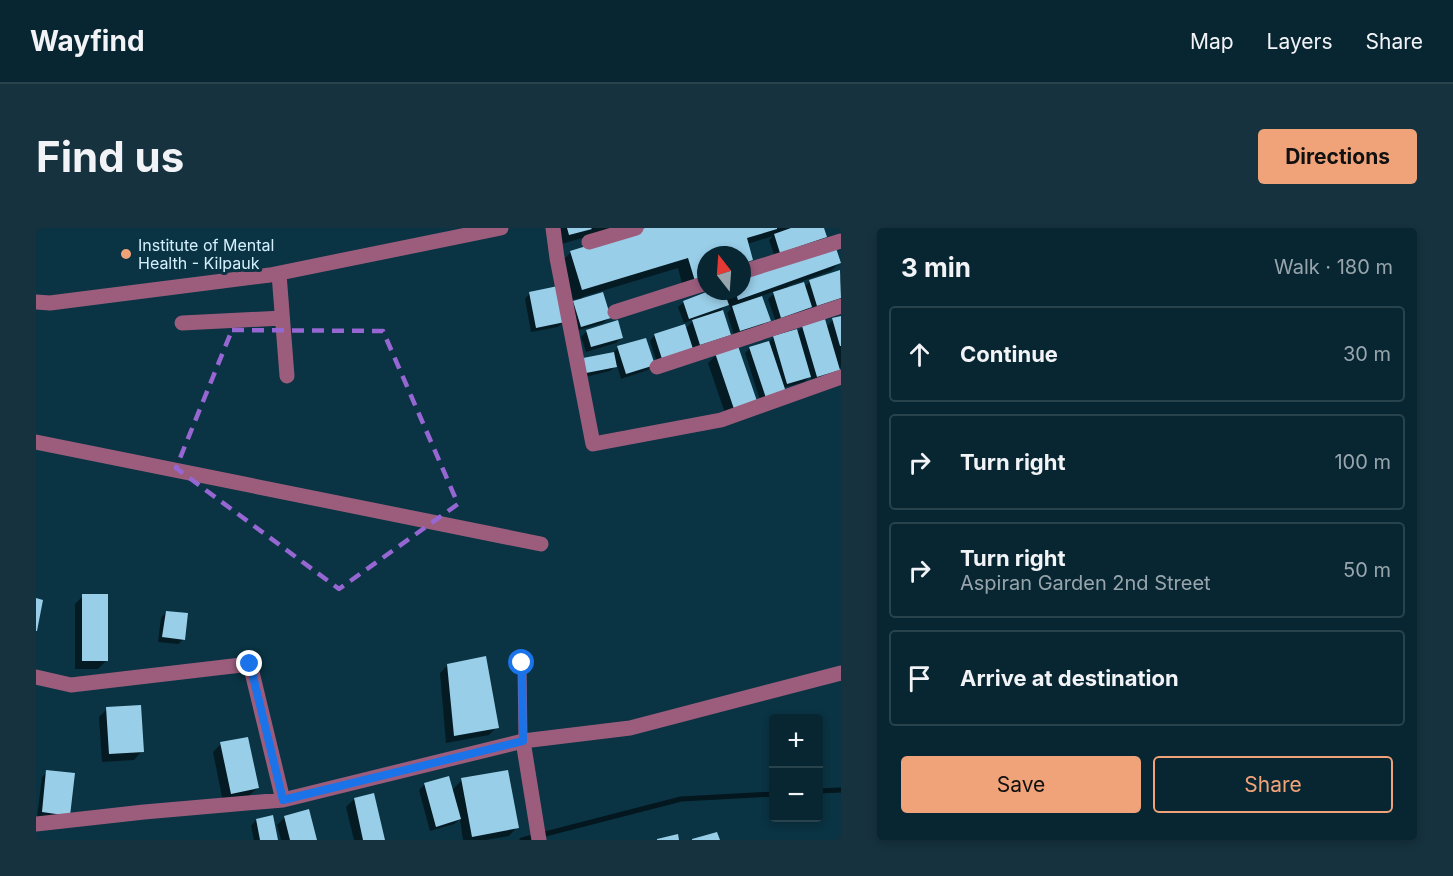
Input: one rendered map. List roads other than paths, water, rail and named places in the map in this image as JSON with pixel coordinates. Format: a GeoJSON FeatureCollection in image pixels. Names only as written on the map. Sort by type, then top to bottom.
{"type":"FeatureCollection","features":[{"type":"Feature","properties":{"kind":"street"},"geometry":{"type":"LineString","coordinates":[[36,302],[61,302],[279,273],[501,228]]}},
{"type":"Feature","properties":{"kind":"street"},"geometry":{"type":"LineString","coordinates":[[553,228],[592,444],[721,420],[841,377]]}},
{"type":"Feature","properties":{"kind":"street"},"geometry":{"type":"LineString","coordinates":[[589,242],[636,228]]}},
{"type":"Feature","properties":{"kind":"street"},"geometry":{"type":"LineString","coordinates":[[751,269],[841,241],[837,228]]}},
{"type":"Feature","properties":{"kind":"street"},"geometry":{"type":"LineString","coordinates":[[279,273],[287,376]]}},
{"type":"Feature","properties":{"kind":"street"},"geometry":{"type":"LineString","coordinates":[[615,312],[697,286]]}},
{"type":"Feature","properties":{"kind":"street"},"geometry":{"type":"LineString","coordinates":[[657,367],[841,306]]}},
{"type":"Feature","properties":{"kind":"street"},"geometry":{"type":"LineString","coordinates":[[183,323],[282,318]]}},
{"type":"Feature","properties":{"kind":"street"},"geometry":{"type":"LineString","coordinates":[[36,442],[541,544]]}},
{"type":"Feature","properties":{"kind":"street"},"geometry":{"type":"LineString","coordinates":[[36,677],[72,685],[250,664],[283,800]]}},
{"type":"Feature","properties":{"kind":"street"},"geometry":{"type":"LineString","coordinates":[[36,824],[283,800],[523,741],[630,728],[841,674]]}},
{"type":"Feature","properties":{"kind":"street"},"geometry":{"type":"LineString","coordinates":[[523,741],[539,840]]}},
{"type":"Feature","properties":{"kind":"lane"},"geometry":{"type":"LineString","coordinates":[[522,663],[523,741]]}},
{"type":"Feature","properties":{"kind":"waterway"},"geometry":{"type":"LineString","coordinates":[[823,791],[841,790]]}},
{"type":"Feature","properties":{"kind":"waterway"},"geometry":{"type":"LineString","coordinates":[[522,840],[681,799],[769,794]]}},
{"type":"Feature","properties":{"kind":"place","name":"Institute of Mental Health - Kilpauk"},"geometry":{"type":"Point","coordinates":[126,254]}}]}
